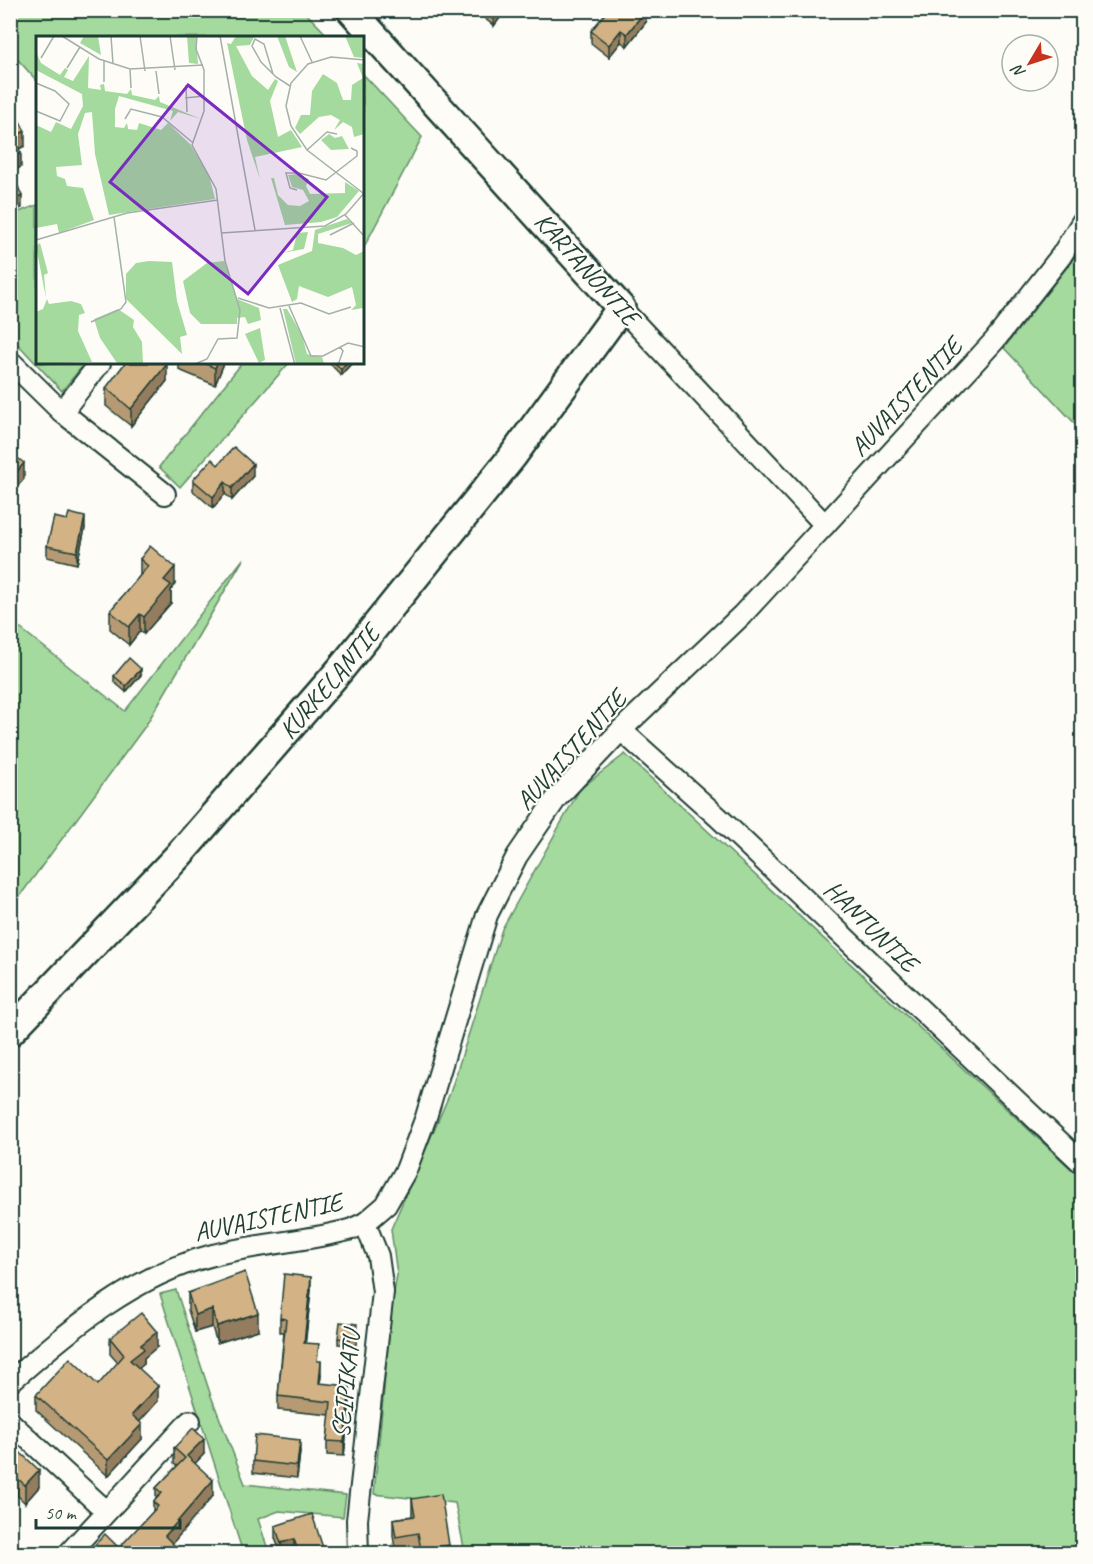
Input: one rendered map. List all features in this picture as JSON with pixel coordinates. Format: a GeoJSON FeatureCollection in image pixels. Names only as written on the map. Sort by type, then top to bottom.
{"type":"FeatureCollection","features":[{"type":"Feature","properties":{"kind":"street","name":"KARTANONTIE"},"geometry":{"type":"LineString","coordinates":[[351,10],[621,308],[825,525]]}},
{"type":"Feature","properties":{"kind":"street","name":"AUVAISTENTIE"},"geometry":{"type":"LineString","coordinates":[[10,1382],[91,1315],[129,1289],[171,1268],[215,1254],[336,1233],[365,1223],[386,1205],[406,1170],[426,1117],[487,915],[517,856],[556,799],[621,730],[742,615],[995,340],[1061,256],[1083,222]]}},
{"type":"Feature","properties":{"kind":"street","name":"KURKELANTIE"},"geometry":{"type":"LineString","coordinates":[[10,1032],[178,856],[339,671],[512,457],[621,308]]}},
{"type":"Feature","properties":{"kind":"street"},"geometry":{"type":"LineString","coordinates":[[10,361],[62,412],[165,494]]}},
{"type":"Feature","properties":{"kind":"street"},"geometry":{"type":"LineString","coordinates":[[62,412],[99,364]]}},
{"type":"Feature","properties":{"kind":"street","name":"HANTUNTIE"},"geometry":{"type":"LineString","coordinates":[[621,730],[718,817],[1083,1163]]}},
{"type":"Feature","properties":{"kind":"street","name":"SEIPIKATU"},"geometry":{"type":"LineString","coordinates":[[358,1554],[357,1520],[383,1292],[378,1256],[365,1223]]}},
{"type":"Feature","properties":{"kind":"street"},"geometry":{"type":"LineString","coordinates":[[68,1554],[190,1421]]}},
{"type":"Feature","properties":{"kind":"street"},"geometry":{"type":"LineString","coordinates":[[10,1422],[106,1511]]}},
{"type":"Feature","properties":{"kind":"green space"},"geometry":{"type":"Polygon","coordinates":[[[11,10],[304,11],[328,36],[36,36],[36,80],[11,52],[11,10]]]}},
{"type":"Feature","properties":{"kind":"green space"},"geometry":{"type":"Polygon","coordinates":[[[364,75],[422,137],[364,247],[364,75]]]}},
{"type":"Feature","properties":{"kind":"green space"},"geometry":{"type":"Polygon","coordinates":[[[36,205],[36,363],[11,337],[11,215],[36,205]]]}},
{"type":"Feature","properties":{"kind":"green space"},"geometry":{"type":"Polygon","coordinates":[[[1082,248],[1082,431],[1004,348],[1082,248]]]}},
{"type":"Feature","properties":{"kind":"green space"},"geometry":{"type":"Polygon","coordinates":[[[36,364],[84,364],[62,391],[36,364]]]}},
{"type":"Feature","properties":{"kind":"green space"},"geometry":{"type":"Polygon","coordinates":[[[241,364],[288,364],[180,487],[159,467],[241,364]]]}},
{"type":"Feature","properties":{"kind":"green space"},"geometry":{"type":"Polygon","coordinates":[[[244,558],[146,725],[11,908],[11,621],[125,711],[244,558]]]}},
{"type":"Feature","properties":{"kind":"green space"},"geometry":{"type":"Polygon","coordinates":[[[625,754],[1082,1179],[1082,1553],[465,1553],[455,1503],[374,1494],[392,1304],[397,1275],[391,1229],[450,1093],[502,929],[580,789],[625,754]]]}},
{"type":"Feature","properties":{"kind":"green space"},"geometry":{"type":"Polygon","coordinates":[[[176,1290],[211,1396],[245,1484],[346,1495],[343,1517],[279,1511],[258,1519],[269,1553],[243,1553],[160,1294],[176,1290]]]}},
{"type":"Feature","properties":{"kind":"building"},"geometry":{"type":"Polygon","coordinates":[[[608,10],[646,10],[627,34],[621,30],[609,45],[591,31],[608,10]]]}},
{"type":"Feature","properties":{"kind":"building"},"geometry":{"type":"Polygon","coordinates":[[[14,110],[25,131],[13,137],[21,153],[10,158],[10,112],[14,110]]]}},
{"type":"Feature","properties":{"kind":"building"},"geometry":{"type":"Polygon","coordinates":[[[15,179],[22,196],[10,201],[10,180],[15,179]]]}},
{"type":"Feature","properties":{"kind":"building"},"geometry":{"type":"Polygon","coordinates":[[[124,364],[167,364],[131,409],[106,388],[124,364]]]}},
{"type":"Feature","properties":{"kind":"building"},"geometry":{"type":"Polygon","coordinates":[[[336,364],[345,364],[341,369],[336,364]]]}},
{"type":"Feature","properties":{"kind":"building"},"geometry":{"type":"Polygon","coordinates":[[[234,447],[253,464],[232,488],[225,482],[213,497],[193,480],[212,459],[218,465],[234,447]]]}},
{"type":"Feature","properties":{"kind":"building"},"geometry":{"type":"Polygon","coordinates":[[[10,452],[24,463],[10,480],[10,452]]]}},
{"type":"Feature","properties":{"kind":"building"},"geometry":{"type":"Polygon","coordinates":[[[69,513],[85,517],[77,552],[47,546],[54,517],[67,520],[69,513]]]}},
{"type":"Feature","properties":{"kind":"building"},"geometry":{"type":"Polygon","coordinates":[[[150,546],[175,567],[164,580],[171,585],[144,617],[140,614],[129,627],[110,611],[148,566],[140,559],[150,546]]]}},
{"type":"Feature","properties":{"kind":"building"},"geometry":{"type":"Polygon","coordinates":[[[129,658],[141,669],[126,686],[114,676],[129,658]]]}},
{"type":"Feature","properties":{"kind":"building"},"geometry":{"type":"Polygon","coordinates":[[[245,1272],[258,1313],[217,1326],[212,1309],[195,1315],[188,1293],[245,1272]]]}},
{"type":"Feature","properties":{"kind":"building"},"geometry":{"type":"Polygon","coordinates":[[[284,1274],[311,1277],[304,1343],[319,1344],[317,1361],[321,1361],[319,1383],[350,1386],[344,1442],[327,1441],[331,1402],[278,1396],[286,1319],[280,1318],[284,1274]]]}},
{"type":"Feature","properties":{"kind":"building"},"geometry":{"type":"Polygon","coordinates":[[[141,1313],[157,1332],[141,1345],[144,1349],[130,1360],[158,1386],[132,1415],[142,1424],[108,1460],[36,1395],[70,1358],[98,1385],[124,1355],[110,1338],[141,1313]]]}},
{"type":"Feature","properties":{"kind":"building"},"geometry":{"type":"Polygon","coordinates":[[[340,1322],[357,1324],[356,1340],[338,1338],[340,1322]]]}},
{"type":"Feature","properties":{"kind":"building"},"geometry":{"type":"Polygon","coordinates":[[[193,1428],[204,1439],[187,1456],[213,1480],[165,1536],[175,1546],[169,1554],[94,1554],[90,1550],[105,1534],[119,1548],[158,1506],[153,1502],[162,1493],[156,1488],[185,1458],[174,1448],[193,1428]]]}},
{"type":"Feature","properties":{"kind":"building"},"geometry":{"type":"Polygon","coordinates":[[[255,1435],[300,1440],[297,1466],[253,1461],[255,1435]]]}},
{"type":"Feature","properties":{"kind":"building"},"geometry":{"type":"Polygon","coordinates":[[[10,1443],[39,1470],[25,1485],[17,1478],[13,1482],[10,1479],[10,1443]]]}},
{"type":"Feature","properties":{"kind":"building"},"geometry":{"type":"Polygon","coordinates":[[[441,1494],[449,1545],[421,1550],[418,1533],[396,1537],[393,1519],[415,1516],[412,1499],[441,1494]]]}},
{"type":"Feature","properties":{"kind":"building"},"geometry":{"type":"Polygon","coordinates":[[[312,1514],[325,1554],[299,1554],[294,1539],[281,1543],[275,1526],[312,1514]]]}}]}
